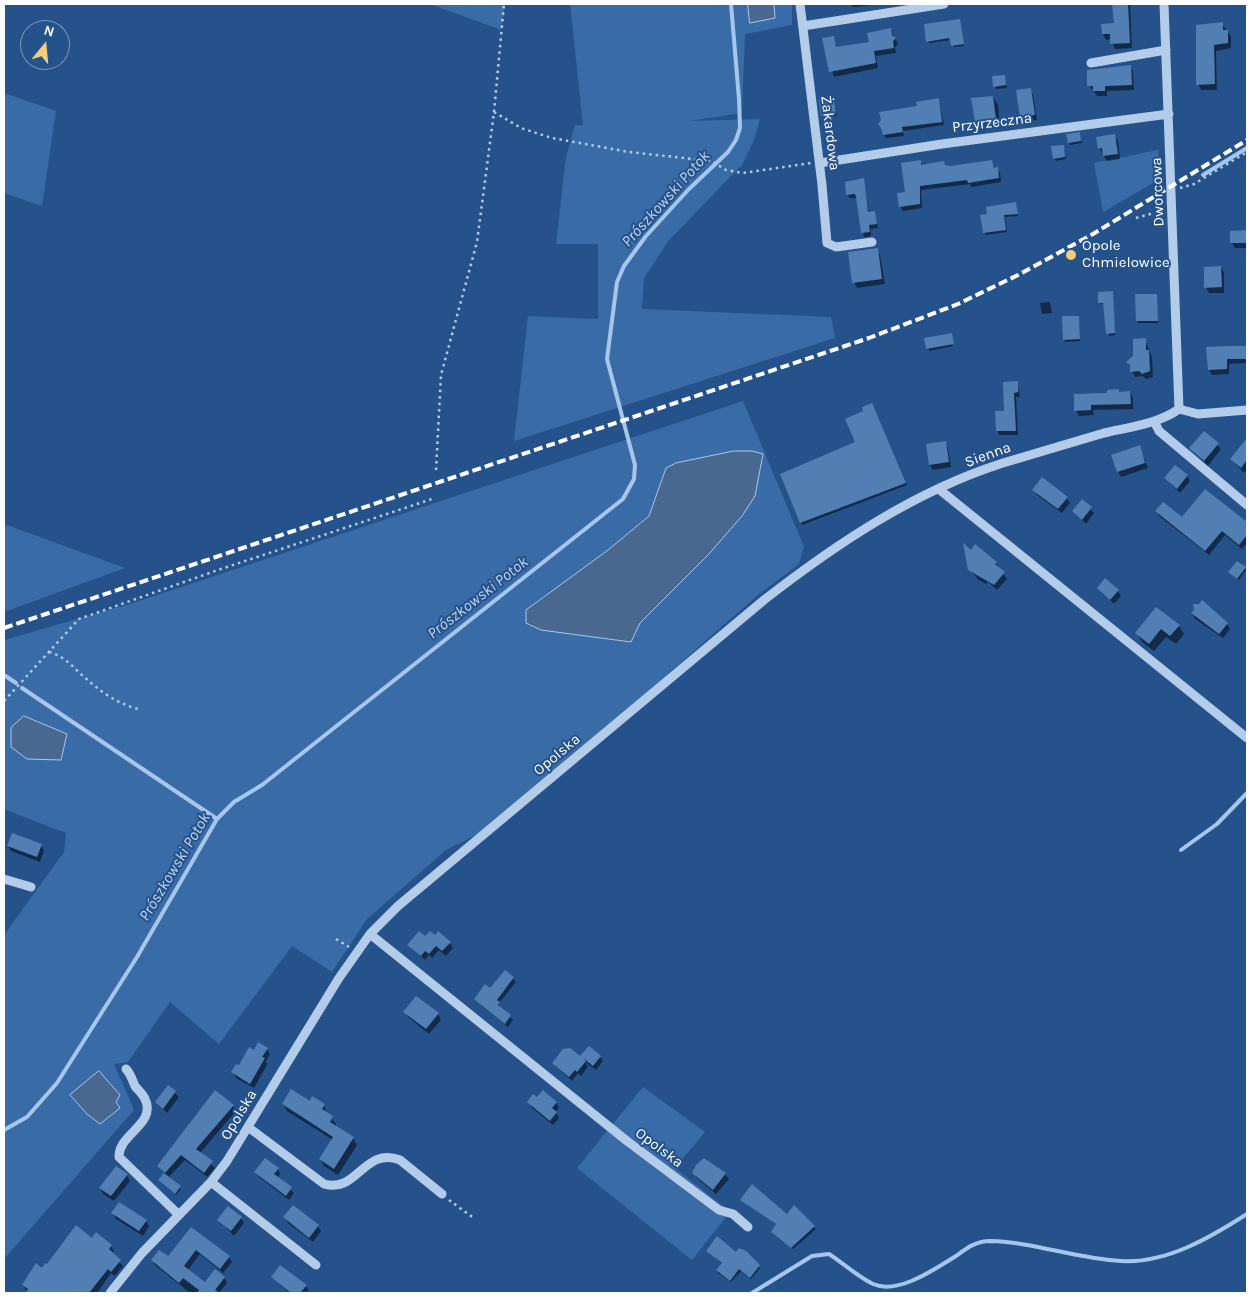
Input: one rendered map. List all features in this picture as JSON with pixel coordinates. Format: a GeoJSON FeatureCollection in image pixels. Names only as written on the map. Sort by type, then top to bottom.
{"type":"FeatureCollection","features":[{"type":"Feature","properties":{"kind":"street","name":"Żakardowa"},"geometry":{"type":"LineString","coordinates":[[800,4],[820,164],[827,243],[836,247],[872,242]]}},
{"type":"Feature","properties":{"kind":"street"},"geometry":{"type":"LineString","coordinates":[[803,26],[944,4]]}},
{"type":"Feature","properties":{"kind":"street","name":"Dworcowa"},"geometry":{"type":"LineString","coordinates":[[1164,4],[1179,409]]}},
{"type":"Feature","properties":{"kind":"street"},"geometry":{"type":"LineString","coordinates":[[1091,63],[1166,50]]}},
{"type":"Feature","properties":{"kind":"street","name":"Przyrzeczna"},"geometry":{"type":"LineString","coordinates":[[820,164],[942,144],[1169,114]]}},
{"type":"Feature","properties":{"kind":"street"},"geometry":{"type":"LineString","coordinates":[[1179,409],[1198,414],[1247,410]]}},
{"type":"Feature","properties":{"kind":"street","name":"Sienna"},"geometry":{"type":"LineString","coordinates":[[764,600],[839,544],[873,524],[976,473],[1168,417],[1179,409]]}},
{"type":"Feature","properties":{"kind":"street"},"geometry":{"type":"LineString","coordinates":[[1154,421],[1159,432],[1247,505]]}},
{"type":"Feature","properties":{"kind":"street"},"geometry":{"type":"LineString","coordinates":[[940,490],[1247,738]]}},
{"type":"Feature","properties":{"kind":"street","name":"Opolska"},"geometry":{"type":"LineString","coordinates":[[110,1293],[142,1253],[211,1182],[227,1161],[339,978],[370,934],[398,906],[764,600]]}},
{"type":"Feature","properties":{"kind":"street"},"geometry":{"type":"LineString","coordinates":[[4,879],[31,887]]}},
{"type":"Feature","properties":{"kind":"street","name":"Opolska"},"geometry":{"type":"LineString","coordinates":[[370,934],[626,1141],[719,1210],[733,1214],[748,1227]]}},
{"type":"Feature","properties":{"kind":"street"},"geometry":{"type":"LineString","coordinates":[[126,1068],[145,1099],[147,1108],[145,1119],[122,1144],[119,1150],[119,1157],[179,1215]]}},
{"type":"Feature","properties":{"kind":"street"},"geometry":{"type":"LineString","coordinates":[[248,1127],[324,1184],[339,1186],[376,1158],[383,1156],[400,1160],[442,1194]]}},
{"type":"Feature","properties":{"kind":"street"},"geometry":{"type":"LineString","coordinates":[[211,1182],[316,1264]]}},
{"type":"Feature","properties":{"kind":"path"},"geometry":{"type":"LineString","coordinates":[[436,470],[441,374],[477,242],[494,112],[504,4]]}},
{"type":"Feature","properties":{"kind":"path"},"geometry":{"type":"LineString","coordinates":[[494,112],[521,128],[581,145],[713,162],[726,170],[743,173],[808,162],[820,164]]}},
{"type":"Feature","properties":{"kind":"path"},"geometry":{"type":"LineString","coordinates":[[1171,191],[1194,184],[1247,152]]}},
{"type":"Feature","properties":{"kind":"path"},"geometry":{"type":"LineString","coordinates":[[1136,218],[1166,210]]}},
{"type":"Feature","properties":{"kind":"path"},"geometry":{"type":"LineString","coordinates":[[4,701],[79,619],[218,570],[435,498]]}},
{"type":"Feature","properties":{"kind":"path"},"geometry":{"type":"LineString","coordinates":[[49,652],[60,654],[90,682],[111,698],[138,709]]}},
{"type":"Feature","properties":{"kind":"path"},"geometry":{"type":"LineString","coordinates":[[336,939],[350,948]]}},
{"type":"Feature","properties":{"kind":"path"},"geometry":{"type":"LineString","coordinates":[[442,1194],[475,1219]]}},
{"type":"Feature","properties":{"kind":"shaded area"},"geometry":{"type":"Polygon","coordinates":[[[430,4],[505,4],[501,30],[430,4]]]}},
{"type":"Feature","properties":{"kind":"shaded area"},"geometry":{"type":"Polygon","coordinates":[[[570,4],[792,4],[792,25],[745,34],[742,113],[689,121],[760,119],[754,140],[742,165],[669,240],[644,278],[642,309],[831,317],[835,338],[514,441],[528,316],[598,319],[598,244],[556,244],[566,157],[575,125],[583,125],[570,4]]]}},
{"type":"Feature","properties":{"kind":"shaded area"},"geometry":{"type":"Polygon","coordinates":[[[748,4],[774,4],[775,18],[750,23],[748,4]]]}},
{"type":"Feature","properties":{"kind":"shaded area"},"geometry":{"type":"Polygon","coordinates":[[[4,93],[56,111],[42,206],[4,193],[4,93]]]}},
{"type":"Feature","properties":{"kind":"shaded area"},"geometry":{"type":"Polygon","coordinates":[[[1158,150],[1160,179],[1103,212],[1094,163],[1158,150]]]}},
{"type":"Feature","properties":{"kind":"shaded area"},"geometry":{"type":"Polygon","coordinates":[[[743,401],[804,547],[799,564],[759,594],[494,826],[446,850],[367,919],[332,972],[292,946],[219,1044],[170,1002],[128,1062],[114,1064],[134,1110],[4,1259],[4,935],[64,852],[66,833],[6,810],[4,813],[4,640],[133,603],[743,401]]]}},
{"type":"Feature","properties":{"kind":"shaded area"},"geometry":{"type":"Polygon","coordinates":[[[734,451],[752,451],[763,454],[755,496],[742,516],[708,555],[640,623],[631,642],[541,630],[526,623],[526,610],[608,550],[649,516],[666,468],[676,463],[734,451]]]}},
{"type":"Feature","properties":{"kind":"shaded area"},"geometry":{"type":"Polygon","coordinates":[[[4,524],[125,568],[4,612],[4,524]]]}},
{"type":"Feature","properties":{"kind":"shaded area"},"geometry":{"type":"Polygon","coordinates":[[[24,716],[67,734],[61,760],[27,759],[11,747],[11,728],[24,716]]]}},
{"type":"Feature","properties":{"kind":"shaded area"},"geometry":{"type":"Polygon","coordinates":[[[99,1071],[120,1095],[116,1102],[120,1108],[100,1124],[87,1114],[70,1095],[99,1071]]]}},
{"type":"Feature","properties":{"kind":"shaded area"},"geometry":{"type":"Polygon","coordinates":[[[643,1087],[705,1132],[675,1168],[730,1212],[692,1260],[577,1168],[643,1087]]]}},
{"type":"Feature","properties":{"kind":"building"},"geometry":{"type":"Polygon","coordinates":[[[1112,4],[1128,4],[1130,43],[1110,44],[1110,34],[1102,34],[1101,24],[1114,23],[1112,4]]]}},
{"type":"Feature","properties":{"kind":"building"},"geometry":{"type":"Polygon","coordinates":[[[960,19],[964,44],[951,46],[949,38],[926,42],[924,24],[960,19]]]}},
{"type":"Feature","properties":{"kind":"building"},"geometry":{"type":"Polygon","coordinates":[[[1223,22],[1223,30],[1228,30],[1228,43],[1214,45],[1215,84],[1196,85],[1196,25],[1223,22]]]}},
{"type":"Feature","properties":{"kind":"building"},"geometry":{"type":"Polygon","coordinates":[[[891,28],[892,35],[896,38],[893,41],[894,48],[874,51],[876,63],[829,72],[822,38],[834,36],[836,47],[869,42],[867,33],[891,28]]]}},
{"type":"Feature","properties":{"kind":"building"},"geometry":{"type":"Polygon","coordinates":[[[1131,65],[1132,85],[1105,86],[1105,91],[1093,91],[1093,86],[1087,86],[1087,70],[1131,65]]]}},
{"type":"Feature","properties":{"kind":"building"},"geometry":{"type":"Polygon","coordinates":[[[1005,75],[1006,85],[993,87],[992,76],[1005,75]]]}},
{"type":"Feature","properties":{"kind":"building"},"geometry":{"type":"Polygon","coordinates":[[[1031,88],[1035,115],[1020,117],[1016,90],[1031,88]]]}},
{"type":"Feature","properties":{"kind":"building"},"geometry":{"type":"Polygon","coordinates":[[[993,96],[996,119],[975,122],[971,98],[993,96]]]}},
{"type":"Feature","properties":{"kind":"building"},"geometry":{"type":"Polygon","coordinates":[[[834,98],[836,114],[821,116],[819,100],[834,98]]]}},
{"type":"Feature","properties":{"kind":"building"},"geometry":{"type":"Polygon","coordinates":[[[939,98],[942,122],[902,127],[903,132],[883,135],[878,124],[881,120],[879,112],[917,106],[916,102],[939,98]]]}},
{"type":"Feature","properties":{"kind":"building"},"geometry":{"type":"Polygon","coordinates":[[[1080,132],[1081,141],[1068,143],[1066,134],[1080,132]]]}},
{"type":"Feature","properties":{"kind":"building"},"geometry":{"type":"Polygon","coordinates":[[[1115,134],[1118,154],[1103,156],[1102,148],[1098,149],[1096,137],[1115,134]]]}},
{"type":"Feature","properties":{"kind":"building"},"geometry":{"type":"Polygon","coordinates":[[[1064,145],[1065,157],[1053,159],[1051,146],[1064,145]]]}},
{"type":"Feature","properties":{"kind":"building"},"geometry":{"type":"Polygon","coordinates":[[[921,160],[921,165],[944,161],[945,165],[950,166],[992,160],[994,168],[998,167],[999,178],[968,183],[967,180],[920,186],[920,204],[899,207],[897,193],[905,192],[901,163],[921,160]]]}},
{"type":"Feature","properties":{"kind":"building"},"geometry":{"type":"Polygon","coordinates":[[[864,178],[868,212],[875,211],[877,224],[869,225],[870,232],[861,233],[856,197],[855,194],[846,195],[845,182],[864,178]]]}},
{"type":"Feature","properties":{"kind":"building"},"geometry":{"type":"Polygon","coordinates":[[[1016,202],[1018,214],[1004,215],[1006,230],[983,233],[980,215],[987,214],[986,207],[1016,202]]]}},
{"type":"Feature","properties":{"kind":"building"},"geometry":{"type":"Polygon","coordinates":[[[1247,230],[1247,243],[1230,243],[1230,231],[1247,230]]]}},
{"type":"Feature","properties":{"kind":"building"},"geometry":{"type":"Polygon","coordinates":[[[878,248],[882,279],[852,283],[848,252],[878,248]]]}},
{"type":"Feature","properties":{"kind":"building"},"geometry":{"type":"Polygon","coordinates":[[[1221,266],[1222,287],[1204,288],[1204,267],[1221,266]]]}},
{"type":"Feature","properties":{"kind":"building"},"geometry":{"type":"Polygon","coordinates":[[[1113,291],[1115,333],[1106,334],[1103,303],[1098,303],[1098,292],[1113,291]]]}},
{"type":"Feature","properties":{"kind":"building"},"geometry":{"type":"Polygon","coordinates":[[[1135,294],[1157,294],[1158,321],[1136,321],[1135,294]]]}},
{"type":"Feature","properties":{"kind":"building"},"geometry":{"type":"Polygon","coordinates":[[[1062,316],[1079,316],[1080,339],[1063,340],[1062,316]]]}},
{"type":"Feature","properties":{"kind":"building"},"geometry":{"type":"Polygon","coordinates":[[[952,333],[954,344],[926,349],[924,338],[952,333]]]}},
{"type":"Feature","properties":{"kind":"building"},"geometry":{"type":"Polygon","coordinates":[[[1146,338],[1146,350],[1149,350],[1150,371],[1142,374],[1139,371],[1130,372],[1130,365],[1126,362],[1133,356],[1133,339],[1146,338]]]}},
{"type":"Feature","properties":{"kind":"building"},"geometry":{"type":"Polygon","coordinates":[[[1247,346],[1247,359],[1227,359],[1227,369],[1208,370],[1206,347],[1247,346]]]}},
{"type":"Feature","properties":{"kind":"building"},"geometry":{"type":"Polygon","coordinates":[[[1018,381],[1018,392],[1014,393],[1016,431],[996,431],[995,411],[1004,411],[1003,382],[1018,381]]]}},
{"type":"Feature","properties":{"kind":"building"},"geometry":{"type":"Polygon","coordinates":[[[1119,389],[1119,392],[1130,391],[1131,404],[1091,405],[1091,410],[1074,411],[1074,394],[1107,393],[1107,390],[1119,389]]]}},
{"type":"Feature","properties":{"kind":"building"},"geometry":{"type":"Polygon","coordinates":[[[872,403],[906,483],[800,523],[780,474],[855,442],[845,419],[863,411],[862,407],[872,403]]]}},
{"type":"Feature","properties":{"kind":"building"},"geometry":{"type":"Polygon","coordinates":[[[1204,431],[1219,443],[1204,461],[1189,448],[1204,431]]]}},
{"type":"Feature","properties":{"kind":"building"},"geometry":{"type":"Polygon","coordinates":[[[1247,438],[1247,460],[1241,468],[1230,459],[1247,438]]]}},
{"type":"Feature","properties":{"kind":"building"},"geometry":{"type":"Polygon","coordinates":[[[946,441],[949,462],[929,465],[926,444],[946,441]]]}},
{"type":"Feature","properties":{"kind":"building"},"geometry":{"type":"Polygon","coordinates":[[[1140,445],[1145,463],[1117,472],[1111,455],[1140,445]]]}},
{"type":"Feature","properties":{"kind":"building"},"geometry":{"type":"Polygon","coordinates":[[[1175,465],[1188,475],[1177,489],[1164,478],[1175,465]]]}},
{"type":"Feature","properties":{"kind":"building"},"geometry":{"type":"Polygon","coordinates":[[[1042,477],[1068,497],[1058,509],[1032,490],[1042,477]]]}},
{"type":"Feature","properties":{"kind":"building"},"geometry":{"type":"Polygon","coordinates":[[[1205,489],[1247,522],[1247,535],[1239,545],[1222,531],[1205,551],[1155,511],[1163,502],[1182,517],[1205,489]]]}},
{"type":"Feature","properties":{"kind":"building"},"geometry":{"type":"Polygon","coordinates":[[[1082,499],[1092,507],[1082,520],[1072,511],[1082,499]]]}},
{"type":"Feature","properties":{"kind":"building"},"geometry":{"type":"Polygon","coordinates":[[[963,543],[971,550],[975,544],[997,562],[995,564],[1005,572],[994,585],[968,570],[963,543]]]}},
{"type":"Feature","properties":{"kind":"building"},"geometry":{"type":"Polygon","coordinates":[[[1237,561],[1246,567],[1237,579],[1228,572],[1237,561]]]}},
{"type":"Feature","properties":{"kind":"building"},"geometry":{"type":"Polygon","coordinates":[[[1105,578],[1119,590],[1110,600],[1097,588],[1105,578]]]}},
{"type":"Feature","properties":{"kind":"building"},"geometry":{"type":"Polygon","coordinates":[[[1202,600],[1228,623],[1219,634],[1191,613],[1194,610],[1193,604],[1199,604],[1202,600]]]}},
{"type":"Feature","properties":{"kind":"building"},"geometry":{"type":"Polygon","coordinates":[[[1156,607],[1180,625],[1170,636],[1161,629],[1149,644],[1135,633],[1156,607]]]}},
{"type":"Feature","properties":{"kind":"building"},"geometry":{"type":"Polygon","coordinates":[[[12,833],[42,844],[37,857],[7,846],[12,833]]]}},
{"type":"Feature","properties":{"kind":"building"},"geometry":{"type":"Polygon","coordinates":[[[419,931],[425,936],[430,931],[435,935],[438,931],[451,942],[442,951],[436,946],[429,954],[425,951],[421,956],[407,945],[419,931]]]}},
{"type":"Feature","properties":{"kind":"building"},"geometry":{"type":"Polygon","coordinates":[[[505,970],[514,977],[497,1000],[500,1002],[498,1005],[511,1015],[505,1024],[474,999],[485,984],[490,988],[505,970]]]}},
{"type":"Feature","properties":{"kind":"building"},"geometry":{"type":"Polygon","coordinates":[[[416,996],[439,1013],[426,1029],[403,1012],[416,996]]]}},
{"type":"Feature","properties":{"kind":"building"},"geometry":{"type":"Polygon","coordinates":[[[258,1042],[268,1048],[262,1057],[265,1058],[250,1084],[231,1072],[236,1064],[239,1065],[249,1047],[254,1050],[258,1042]]]}},
{"type":"Feature","properties":{"kind":"building"},"geometry":{"type":"Polygon","coordinates":[[[589,1046],[601,1056],[593,1066],[583,1058],[586,1061],[577,1072],[575,1070],[569,1077],[552,1063],[563,1049],[570,1048],[580,1056],[589,1046]]]}},
{"type":"Feature","properties":{"kind":"building"},"geometry":{"type":"Polygon","coordinates":[[[168,1085],[176,1091],[163,1109],[155,1102],[168,1085]]]}},
{"type":"Feature","properties":{"kind":"building"},"geometry":{"type":"Polygon","coordinates":[[[291,1089],[310,1101],[312,1096],[325,1104],[322,1109],[333,1116],[330,1122],[354,1137],[334,1169],[319,1159],[333,1137],[282,1104],[291,1089]]]}},
{"type":"Feature","properties":{"kind":"building"},"geometry":{"type":"Polygon","coordinates":[[[215,1090],[234,1105],[196,1149],[213,1161],[204,1173],[181,1155],[165,1173],[157,1166],[215,1090]]]}},
{"type":"Feature","properties":{"kind":"building"},"geometry":{"type":"Polygon","coordinates":[[[543,1090],[557,1102],[552,1108],[557,1112],[550,1121],[527,1102],[533,1094],[537,1097],[543,1090]]]}},
{"type":"Feature","properties":{"kind":"building"},"geometry":{"type":"Polygon","coordinates":[[[265,1158],[279,1168],[274,1174],[292,1187],[286,1196],[254,1172],[265,1158]]]}},
{"type":"Feature","properties":{"kind":"building"},"geometry":{"type":"Polygon","coordinates":[[[704,1158],[726,1173],[713,1190],[692,1173],[696,1165],[704,1158]]]}},
{"type":"Feature","properties":{"kind":"building"},"geometry":{"type":"Polygon","coordinates":[[[116,1166],[128,1174],[111,1196],[99,1188],[116,1166]]]}},
{"type":"Feature","properties":{"kind":"building"},"geometry":{"type":"Polygon","coordinates":[[[164,1173],[181,1186],[175,1194],[158,1180],[164,1173]]]}},
{"type":"Feature","properties":{"kind":"building"},"geometry":{"type":"Polygon","coordinates":[[[752,1184],[787,1214],[794,1205],[815,1226],[791,1248],[771,1232],[776,1224],[740,1200],[752,1184]]]}},
{"type":"Feature","properties":{"kind":"building"},"geometry":{"type":"Polygon","coordinates":[[[119,1202],[147,1220],[139,1231],[111,1213],[119,1202]]]}},
{"type":"Feature","properties":{"kind":"building"},"geometry":{"type":"Polygon","coordinates":[[[293,1205],[319,1225],[309,1238],[283,1217],[293,1205]]]}},
{"type":"Feature","properties":{"kind":"building"},"geometry":{"type":"Polygon","coordinates":[[[228,1206],[242,1217],[231,1231],[217,1220],[228,1206]]]}},
{"type":"Feature","properties":{"kind":"building"},"geometry":{"type":"Polygon","coordinates":[[[76,1225],[92,1238],[96,1232],[112,1245],[109,1249],[121,1260],[111,1272],[108,1269],[89,1293],[26,1293],[28,1289],[22,1285],[36,1263],[42,1268],[45,1263],[47,1264],[76,1225]]]}},
{"type":"Feature","properties":{"kind":"building"},"geometry":{"type":"Polygon","coordinates":[[[191,1227],[230,1256],[220,1269],[196,1250],[184,1266],[205,1282],[215,1269],[225,1277],[215,1290],[220,1293],[197,1293],[199,1290],[183,1278],[179,1283],[151,1260],[159,1250],[168,1256],[191,1227]]]}},
{"type":"Feature","properties":{"kind":"building"},"geometry":{"type":"Polygon","coordinates":[[[717,1236],[736,1252],[739,1248],[746,1251],[760,1265],[750,1278],[739,1269],[730,1281],[716,1270],[722,1263],[706,1251],[717,1236]]]}},
{"type":"Feature","properties":{"kind":"building"},"geometry":{"type":"Polygon","coordinates":[[[280,1265],[307,1285],[300,1293],[291,1293],[271,1277],[280,1265]]]}},
{"type":"Feature","properties":{"kind":"waterway","name":"Prószkowski Potok"},"geometry":{"type":"LineString","coordinates":[[4,1130],[27,1117],[57,1083],[137,957],[217,819],[234,802],[262,785],[623,499],[634,479],[635,465],[607,359],[617,282],[624,266],[646,236],[689,189],[728,152],[736,140],[740,128],[739,99],[731,4]]}},
{"type":"Feature","properties":{"kind":"waterway"},"geometry":{"type":"LineString","coordinates":[[1203,175],[1247,148]]}},
{"type":"Feature","properties":{"kind":"waterway"},"geometry":{"type":"LineString","coordinates":[[4,675],[16,683]]}},
{"type":"Feature","properties":{"kind":"waterway"},"geometry":{"type":"LineString","coordinates":[[22,688],[217,819]]}},
{"type":"Feature","properties":{"kind":"waterway"},"geometry":{"type":"LineString","coordinates":[[1181,850],[1217,824],[1247,793]]}},
{"type":"Feature","properties":{"kind":"waterway"},"geometry":{"type":"LineString","coordinates":[[752,1293],[812,1256],[829,1254],[873,1284],[894,1286],[916,1279],[972,1246],[985,1241],[1023,1244],[1105,1260],[1138,1261],[1171,1254],[1203,1240],[1247,1214]]}},
{"type":"Feature","properties":{"kind":"railway"},"geometry":{"type":"LineString","coordinates":[[4,628],[869,338],[958,304],[1018,275],[1093,234],[1247,140]]}},
{"type":"Feature","properties":{"kind":"place","name":"Opole Chmielowice"},"geometry":{"type":"Point","coordinates":[1071,255]}}]}
